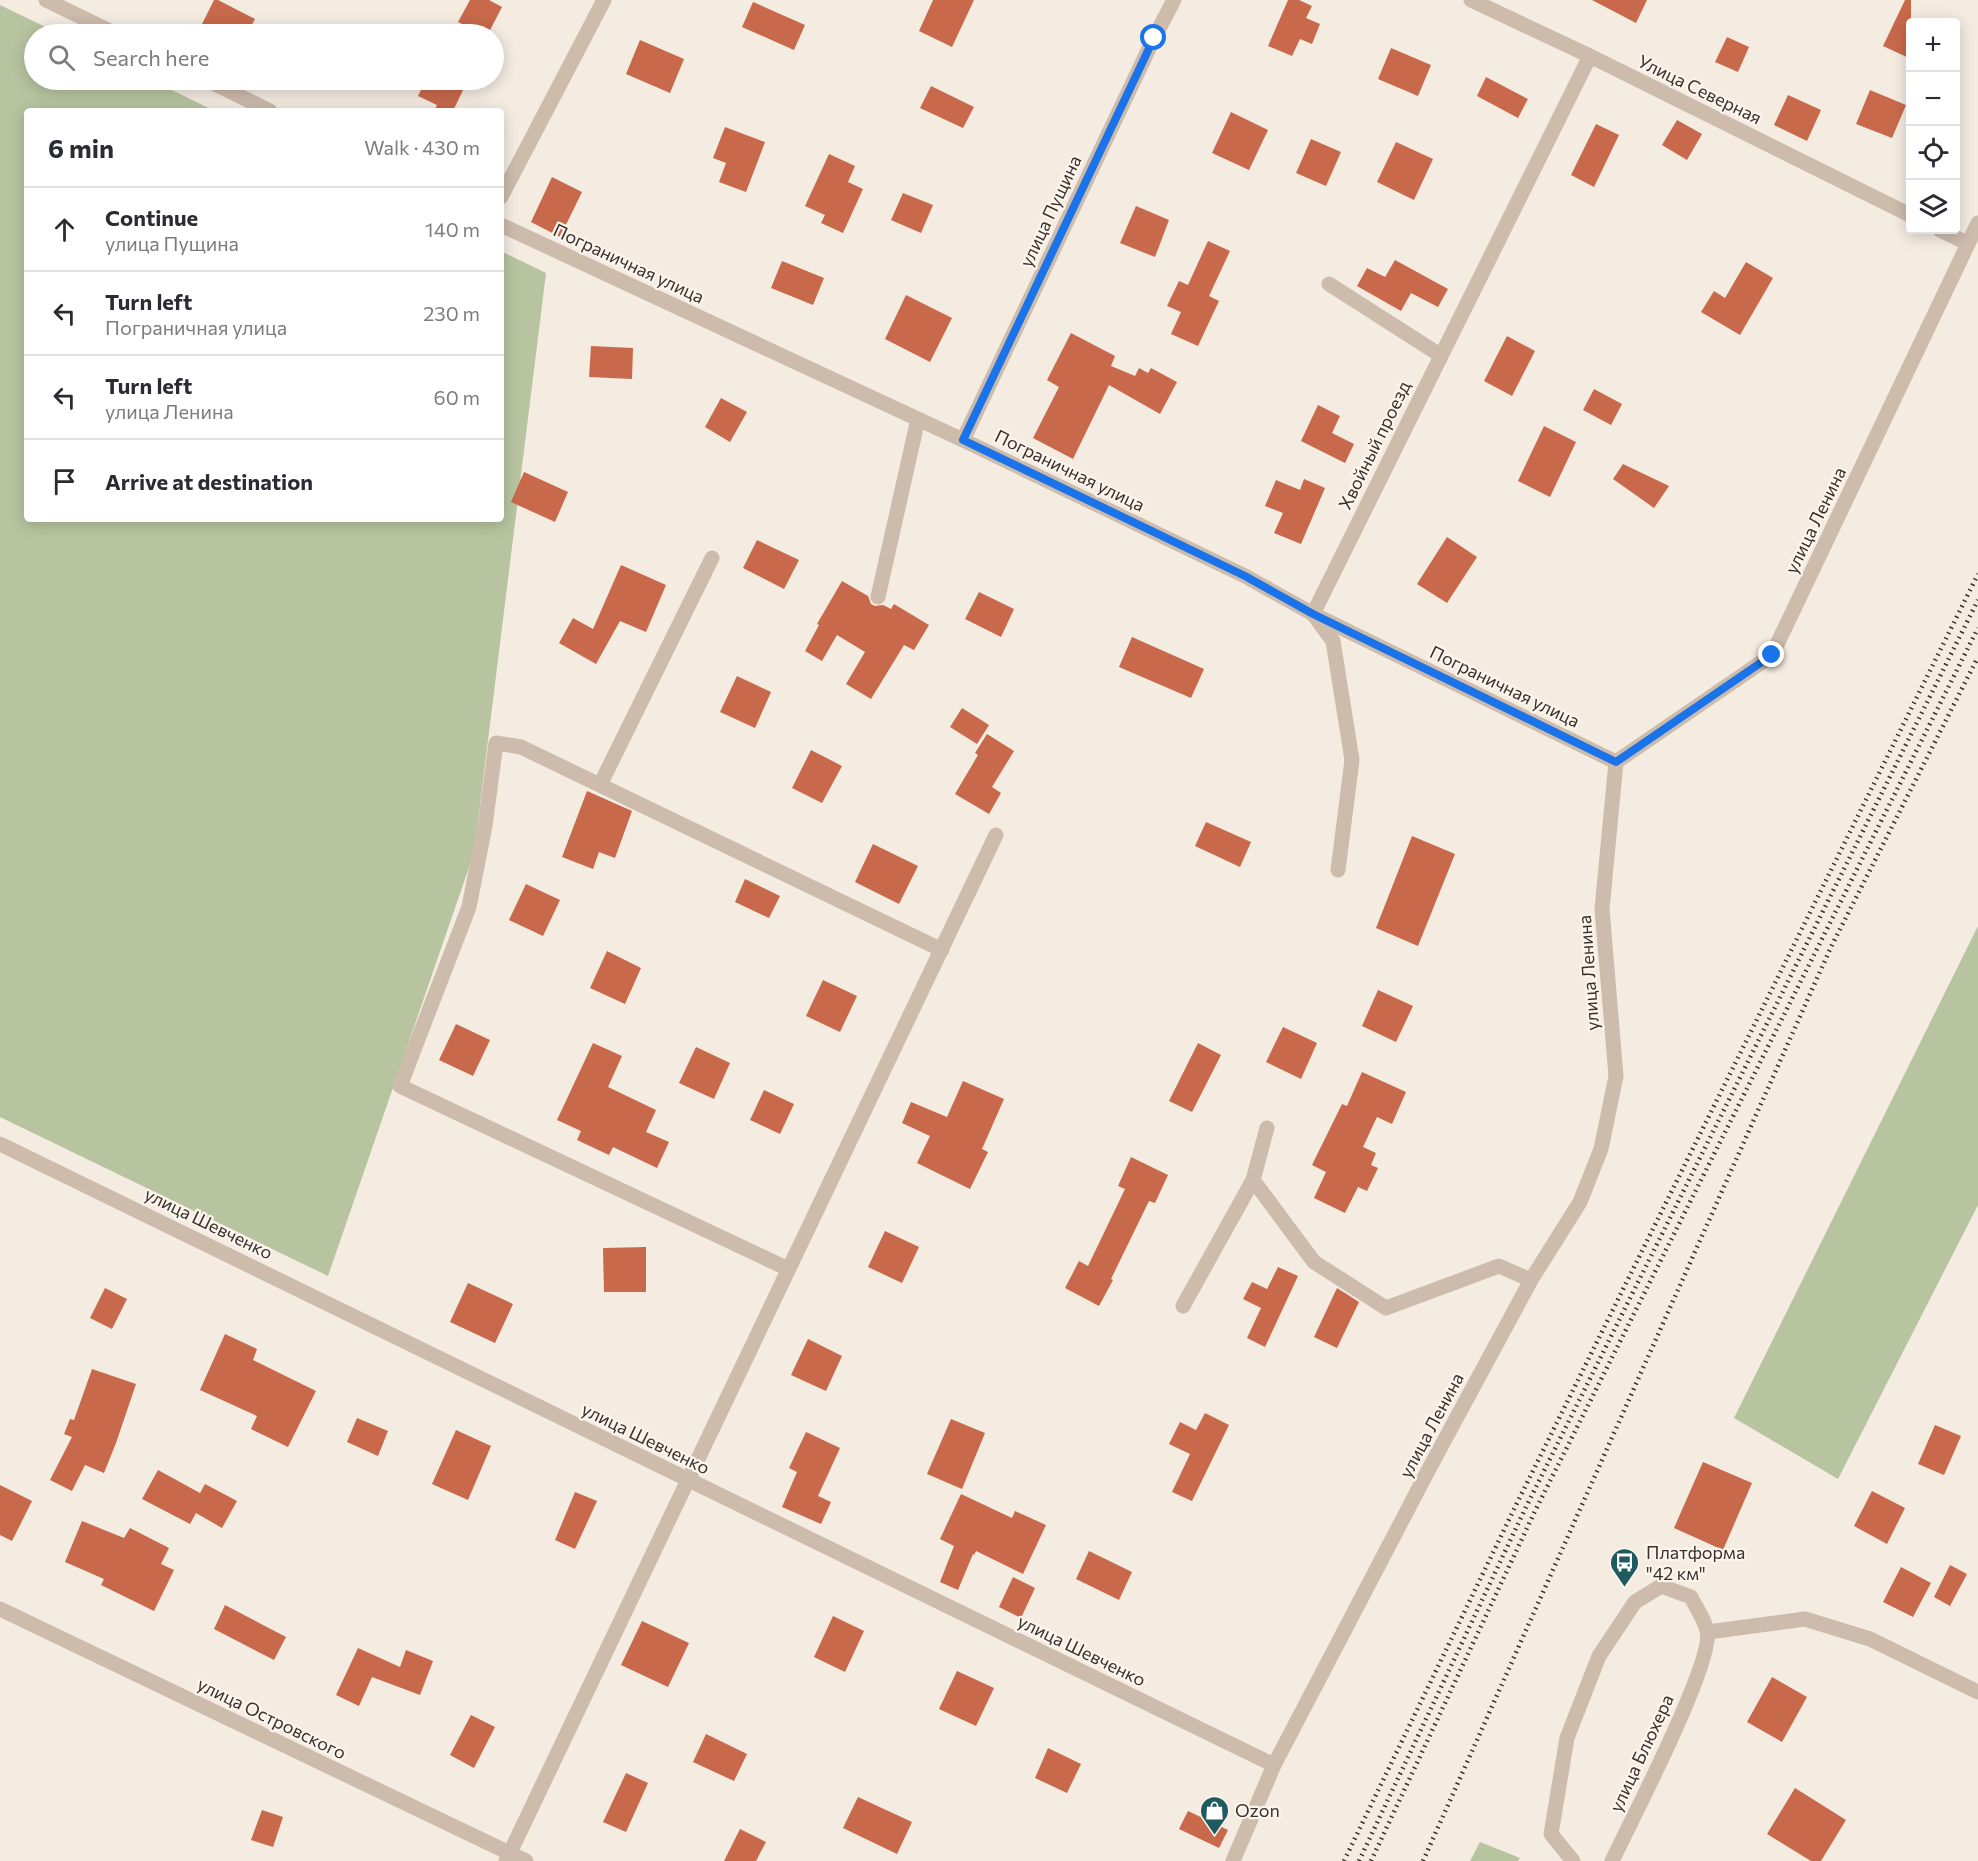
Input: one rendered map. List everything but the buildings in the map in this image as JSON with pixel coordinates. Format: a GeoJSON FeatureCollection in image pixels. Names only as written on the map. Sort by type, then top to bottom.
{"type":"FeatureCollection","features":[{"type":"Feature","properties":{"kind":"street"},"geometry":{"type":"LineString","coordinates":[[46,0],[95,24]]}},
{"type":"Feature","properties":{"kind":"street"},"geometry":{"type":"LineString","coordinates":[[504,191],[604,0]]}},
{"type":"Feature","properties":{"kind":"street","name":"улица Пущина"},"geometry":{"type":"LineString","coordinates":[[963,440],[1174,0]]}},
{"type":"Feature","properties":{"kind":"street","name":"Улица Северная"},"geometry":{"type":"LineString","coordinates":[[1471,0],[1590,56],[1906,213]]}},
{"type":"Feature","properties":{"kind":"street","name":"Хвойный проезд"},"geometry":{"type":"LineString","coordinates":[[1313,614],[1590,56]]}},
{"type":"Feature","properties":{"kind":"street"},"geometry":{"type":"LineString","coordinates":[[227,90],[264,108]]}},
{"type":"Feature","properties":{"kind":"street","name":"улица Ленина"},"geometry":{"type":"LineString","coordinates":[[1233,1861],[1274,1765],[1531,1280],[1580,1202],[1601,1149],[1616,1076],[1602,909],[1616,762],[1772,655],[1978,223]]}},
{"type":"Feature","properties":{"kind":"street","name":"Пограничная улица"},"geometry":{"type":"LineString","coordinates":[[504,226],[963,440],[1245,576],[1313,614],[1616,762]]}},
{"type":"Feature","properties":{"kind":"street"},"geometry":{"type":"LineString","coordinates":[[1948,234],[1967,243]]}},
{"type":"Feature","properties":{"kind":"street"},"geometry":{"type":"LineString","coordinates":[[1329,284],[1440,355]]}},
{"type":"Feature","properties":{"kind":"street"},"geometry":{"type":"LineString","coordinates":[[878,597],[918,419]]}},
{"type":"Feature","properties":{"kind":"street"},"geometry":{"type":"LineString","coordinates":[[600,785],[711,558]]}},
{"type":"Feature","properties":{"kind":"street"},"geometry":{"type":"LineString","coordinates":[[1313,614],[1333,641],[1352,760],[1338,870]]}},
{"type":"Feature","properties":{"kind":"street"},"geometry":{"type":"LineString","coordinates":[[784,1267],[400,1086],[469,907],[485,826],[496,742],[521,747],[942,950]]}},
{"type":"Feature","properties":{"kind":"street"},"geometry":{"type":"LineString","coordinates":[[508,1857],[996,835]]}},
{"type":"Feature","properties":{"kind":"street"},"geometry":{"type":"LineString","coordinates":[[1183,1306],[1253,1180],[1267,1128]]}},
{"type":"Feature","properties":{"kind":"street","name":"улица Шевченко"},"geometry":{"type":"LineString","coordinates":[[0,1144],[345,1310],[688,1480],[1274,1765]]}},
{"type":"Feature","properties":{"kind":"street"},"geometry":{"type":"LineString","coordinates":[[1253,1180],[1314,1262],[1386,1308],[1499,1266],[1531,1280]]}},
{"type":"Feature","properties":{"kind":"street"},"geometry":{"type":"LineString","coordinates":[[1573,1861],[1551,1834],[1567,1738],[1599,1656],[1635,1602],[1661,1586],[1691,1597],[1708,1632],[1805,1619],[1870,1639],[1978,1692]]}},
{"type":"Feature","properties":{"kind":"street","name":"улица Островского"},"geometry":{"type":"LineString","coordinates":[[0,1609],[508,1857],[526,1861]]}},
{"type":"Feature","properties":{"kind":"street","name":"улица Блюхера"},"geometry":{"type":"LineString","coordinates":[[1612,1861],[1684,1708],[1703,1660],[1708,1632]]}},
{"type":"Feature","properties":{"kind":"green space"},"geometry":{"type":"Polygon","coordinates":[[[0,5],[39,24],[24,24],[24,90],[172,90],[209,108],[24,108],[24,522],[504,522],[504,252],[546,273],[474,853],[328,1276],[0,1117],[0,5]]]}},
{"type":"Feature","properties":{"kind":"green space"},"geometry":{"type":"Polygon","coordinates":[[[1978,926],[1978,1205],[1838,1479],[1734,1418],[1978,926]]]}},
{"type":"Feature","properties":{"kind":"green space"},"geometry":{"type":"Polygon","coordinates":[[[1480,1842],[1520,1858],[1518,1861],[1470,1861],[1480,1842]]]}},
{"type":"Feature","properties":{"kind":"railway"},"geometry":{"type":"LineString","coordinates":[[1344,1861],[1517,1503],[1978,574]]}},
{"type":"Feature","properties":{"kind":"railway"},"geometry":{"type":"LineString","coordinates":[[1359,1861],[1526,1507],[1978,600]]}},
{"type":"Feature","properties":{"kind":"railway"},"geometry":{"type":"LineString","coordinates":[[1371,1861],[1535,1511],[1978,628]]}},
{"type":"Feature","properties":{"kind":"railway"},"geometry":{"type":"LineString","coordinates":[[1423,1861],[1831,947],[1978,657]]}},
{"type":"Feature","properties":{"kind":"place","name":"Платформа \"42 км\""},"geometry":{"type":"Point","coordinates":[1625,1588]}},
{"type":"Feature","properties":{"kind":"place","name":"Ozon"},"geometry":{"type":"Point","coordinates":[1214,1836]}},
{"type":"Feature","properties":{"kind":"route"},"geometry":{"type":"LineString","coordinates":[[1154,38],[963,440],[1245,576],[1313,614],[1616,762],[1772,655]]}}]}
